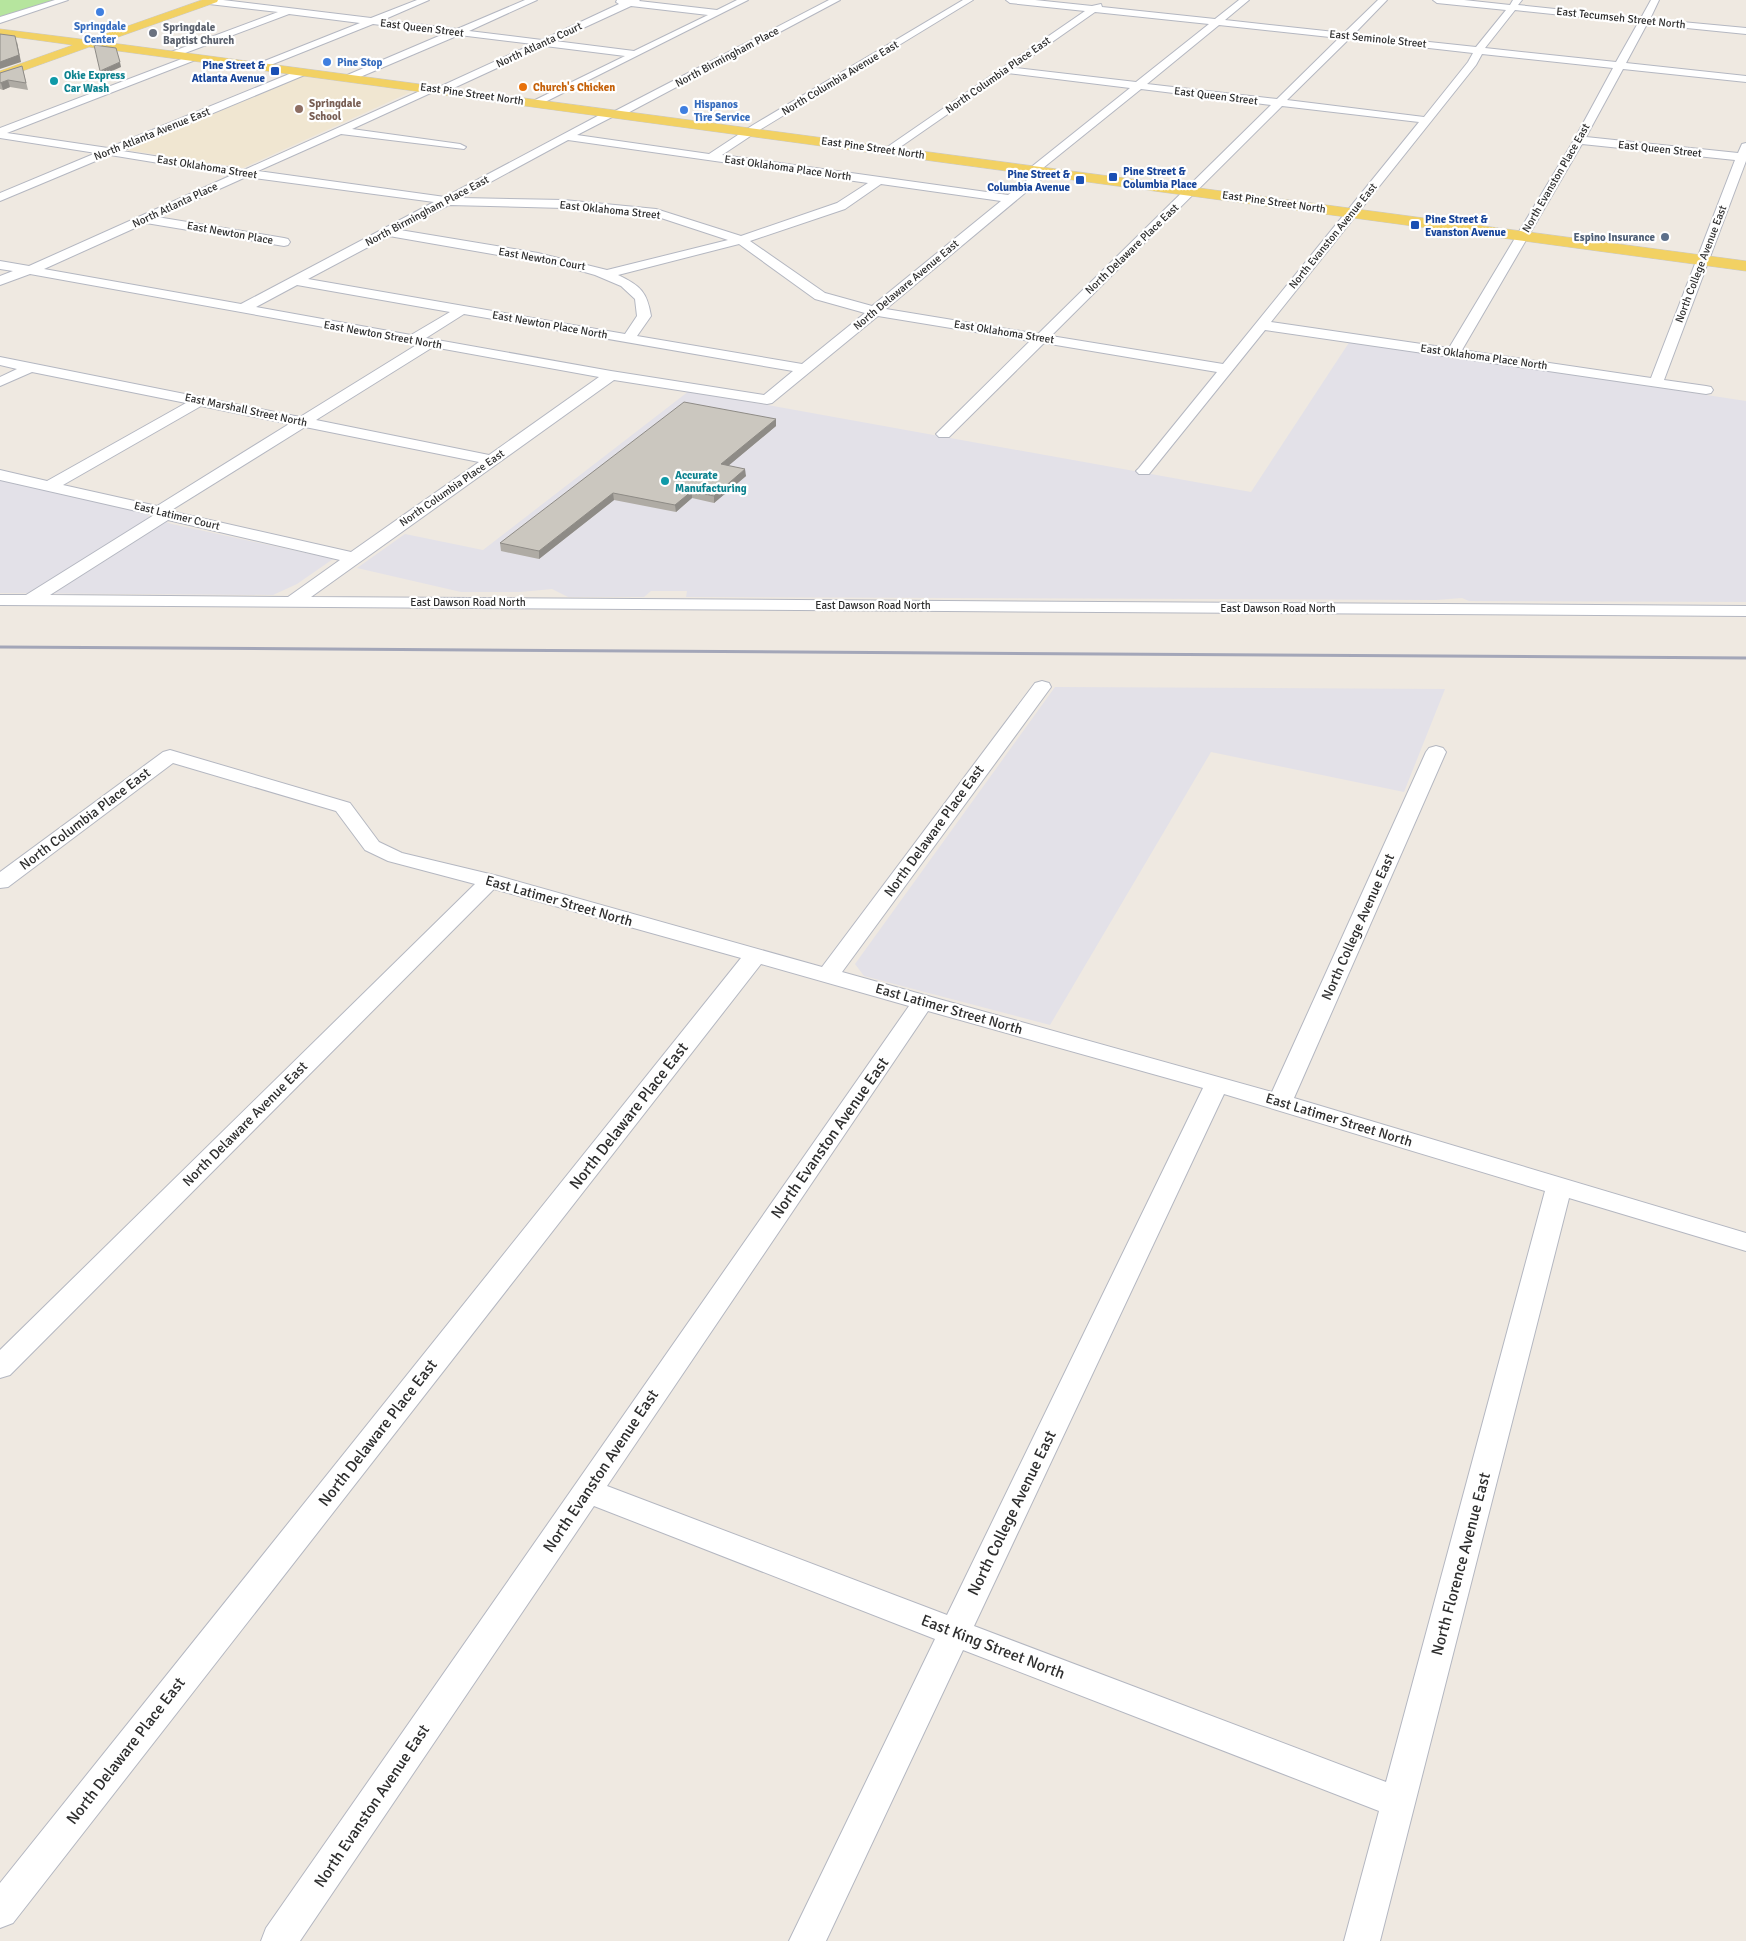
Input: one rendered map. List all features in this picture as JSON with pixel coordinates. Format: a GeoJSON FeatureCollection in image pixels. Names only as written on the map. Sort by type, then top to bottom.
{"type":"FeatureCollection","features":[{"type":"Feature","properties":{"kind":"main road"},"geometry":{"type":"LineString","coordinates":[[0,75],[211,1]]}},
{"type":"Feature","properties":{"kind":"main road","name":"East Pine Street North"},"geometry":{"type":"LineString","coordinates":[[0,32],[1746,266]]}},
{"type":"Feature","properties":{"kind":"street"},"geometry":{"type":"LineString","coordinates":[[0,20],[64,0]]}},
{"type":"Feature","properties":{"kind":"street"},"geometry":{"type":"LineString","coordinates":[[260,66],[426,0]]}},
{"type":"Feature","properties":{"kind":"street"},"geometry":{"type":"LineString","coordinates":[[349,78],[533,0]]}},
{"type":"Feature","properties":{"kind":"street"},"geometry":{"type":"LineString","coordinates":[[536,103],[744,0]]}},
{"type":"Feature","properties":{"kind":"street","name":"North Birmingham Place"},"geometry":{"type":"LineString","coordinates":[[615,113],[836,0]]}},
{"type":"Feature","properties":{"kind":"street","name":"North Columbia Avenue East"},"geometry":{"type":"LineString","coordinates":[[712,157],[969,0]]}},
{"type":"Feature","properties":{"kind":"street","name":"East Seminole Street"},"geometry":{"type":"LineString","coordinates":[[1010,0],[1746,79]]}},
{"type":"Feature","properties":{"kind":"street","name":"North Columbia Place East"},"geometry":{"type":"LineString","coordinates":[[889,150],[1106,0]]}},
{"type":"Feature","properties":{"kind":"street","name":"North Delaware Avenue East"},"geometry":{"type":"LineString","coordinates":[[767,400],[1010,199],[1039,171],[1139,86],[1245,0]]}},
{"type":"Feature","properties":{"kind":"street","name":"North Delaware Place East"},"geometry":{"type":"LineString","coordinates":[[944,434],[1383,0]]}},
{"type":"Feature","properties":{"kind":"street","name":"East Tecumseh Street North"},"geometry":{"type":"LineString","coordinates":[[1437,0],[1515,4],[1746,31]]}},
{"type":"Feature","properties":{"kind":"street","name":"North Evanston Place East"},"geometry":{"type":"LineString","coordinates":[[1454,353],[1579,140],[1655,0]]}},
{"type":"Feature","properties":{"kind":"street","name":"East Queen Street"},"geometry":{"type":"LineString","coordinates":[[211,1],[635,54]]}},
{"type":"Feature","properties":{"kind":"street"},"geometry":{"type":"LineString","coordinates":[[611,1],[718,13]]}},
{"type":"Feature","properties":{"kind":"street","name":"North Atlanta Court"},"geometry":{"type":"LineString","coordinates":[[436,90],[546,43],[633,2]]}},
{"type":"Feature","properties":{"kind":"street"},"geometry":{"type":"LineString","coordinates":[[173,54],[312,3]]}},
{"type":"Feature","properties":{"kind":"street","name":"North Evanston Avenue East"},"geometry":{"type":"LineString","coordinates":[[1144,471],[1473,64],[1479,50],[1515,4]]}},
{"type":"Feature","properties":{"kind":"street"},"geometry":{"type":"LineString","coordinates":[[0,134],[195,57]]}},
{"type":"Feature","properties":{"kind":"street","name":"East Queen Street"},"geometry":{"type":"LineString","coordinates":[[1006,70],[1277,104],[1426,120]]}},
{"type":"Feature","properties":{"kind":"street","name":"North Atlanta Avenue East"},"geometry":{"type":"LineString","coordinates":[[0,197],[303,72]]}},
{"type":"Feature","properties":{"kind":"street","name":"North Atlanta Place"},"geometry":{"type":"LineString","coordinates":[[0,281],[31,270],[146,219],[338,130],[436,90]]}},
{"type":"Feature","properties":{"kind":"street","name":"North Birmingham Place East"},"geometry":{"type":"LineString","coordinates":[[243,309],[566,137],[615,113]]}},
{"type":"Feature","properties":{"kind":"street"},"geometry":{"type":"LineString","coordinates":[[338,130],[460,147]]}},
{"type":"Feature","properties":{"kind":"street","name":"East Oklahoma Street"},"geometry":{"type":"LineString","coordinates":[[0,134],[244,173],[449,201],[564,204],[656,214],[741,240],[820,296],[874,311],[1226,369]]}},
{"type":"Feature","properties":{"kind":"street","name":"East Oklahoma Place North"},"geometry":{"type":"LineString","coordinates":[[566,137],[1010,199]]}},
{"type":"Feature","properties":{"kind":"street","name":"East Queen Street"},"geometry":{"type":"LineString","coordinates":[[1579,140],[1744,152]]}},
{"type":"Feature","properties":{"kind":"street","name":"North College Avenue East"},"geometry":{"type":"LineString","coordinates":[[1656,382],[1744,152]]}},
{"type":"Feature","properties":{"kind":"street"},"geometry":{"type":"LineString","coordinates":[[608,274],[741,240],[827,212],[853,199],[878,181]]}},
{"type":"Feature","properties":{"kind":"street","name":"East Newton Place"},"geometry":{"type":"LineString","coordinates":[[146,219],[284,242]]}},
{"type":"Feature","properties":{"kind":"street","name":"East Newton Court"},"geometry":{"type":"LineString","coordinates":[[387,232],[574,263],[608,274],[630,286],[638,294],[645,308],[645,317],[640,328],[628,339]]}},
{"type":"Feature","properties":{"kind":"street","name":"East Newton Street North"},"geometry":{"type":"LineString","coordinates":[[0,265],[412,340],[767,400]]}},
{"type":"Feature","properties":{"kind":"street","name":"East Newton Place North"},"geometry":{"type":"LineString","coordinates":[[296,281],[804,369]]}},
{"type":"Feature","properties":{"kind":"street"},"geometry":{"type":"LineString","coordinates":[[412,340],[462,310]]}},
{"type":"Feature","properties":{"kind":"street","name":"East Oklahoma Place North"},"geometry":{"type":"LineString","coordinates":[[1261,325],[1706,390]]}},
{"type":"Feature","properties":{"kind":"street"},"geometry":{"type":"LineString","coordinates":[[30,600],[302,422],[430,343]]}},
{"type":"Feature","properties":{"kind":"street","name":"East Marshall Street North"},"geometry":{"type":"LineString","coordinates":[[0,361],[492,460]]}},
{"type":"Feature","properties":{"kind":"street"},"geometry":{"type":"LineString","coordinates":[[0,382],[30,367]]}},
{"type":"Feature","properties":{"kind":"street","name":"North Columbia Place East"},"geometry":{"type":"LineString","coordinates":[[292,602],[611,375]]}},
{"type":"Feature","properties":{"kind":"street"},"geometry":{"type":"LineString","coordinates":[[49,486],[201,400]]}},
{"type":"Feature","properties":{"kind":"street","name":"East Latimer Court"},"geometry":{"type":"LineString","coordinates":[[0,475],[354,558]]}},
{"type":"Feature","properties":{"kind":"street","name":"East Dawson Road North"},"geometry":{"type":"LineString","coordinates":[[0,600],[1746,611]]}},
{"type":"Feature","properties":{"kind":"street","name":"North Delaware Place East"},"geometry":{"type":"LineString","coordinates":[[828,976],[1042,687]]}},
{"type":"Feature","properties":{"kind":"street","name":"North College Avenue East"},"geometry":{"type":"LineString","coordinates":[[1280,1102],[1436,752]]}},
{"type":"Feature","properties":{"kind":"street","name":"North Columbia Place East"},"geometry":{"type":"LineString","coordinates":[[0,882],[170,756]]}},
{"type":"Feature","properties":{"kind":"street","name":"East Latimer Street North"},"geometry":{"type":"LineString","coordinates":[[170,756],[343,806],[372,846],[394,857],[490,881],[1217,1084],[1746,1242]]}},
{"type":"Feature","properties":{"kind":"street","name":"North Delaware Avenue East"},"geometry":{"type":"LineString","coordinates":[[0,1367],[490,881]]}},
{"type":"Feature","properties":{"kind":"street","name":"North Delaware Place East"},"geometry":{"type":"LineString","coordinates":[[0,1911],[755,956]]}},
{"type":"Feature","properties":{"kind":"street","name":"North Evanston Avenue East"},"geometry":{"type":"LineString","coordinates":[[279,1941],[923,1002]]}},
{"type":"Feature","properties":{"kind":"street","name":"North College Avenue East"},"geometry":{"type":"LineString","coordinates":[[807,1941],[1217,1084]]}},
{"type":"Feature","properties":{"kind":"street","name":"North Florence Avenue East"},"geometry":{"type":"LineString","coordinates":[[1362,1941],[1559,1186]]}},
{"type":"Feature","properties":{"kind":"street","name":"East King Street North"},"geometry":{"type":"LineString","coordinates":[[588,1491],[1399,1802]]}},
{"type":"Feature","properties":{"kind":"shaded area","name":"Springdale School"},"geometry":{"type":"Polygon","coordinates":[[[303,76],[413,91],[243,168],[126,150],[303,76]]]}},
{"type":"Feature","properties":{"kind":"shaded area"},"geometry":{"type":"Polygon","coordinates":[[[1350,341],[1746,401],[1746,602],[1469,601],[1462,598],[1436,600],[686,597],[687,591],[651,591],[644,597],[568,597],[552,589],[521,592],[461,592],[357,568],[405,534],[483,550],[689,391],[1251,492],[1350,341]]]}},
{"type":"Feature","properties":{"kind":"shaded area"},"geometry":{"type":"Polygon","coordinates":[[[0,480],[150,513],[148,516],[172,524],[333,559],[297,584],[273,595],[0,593],[0,480]]]}},
{"type":"Feature","properties":{"kind":"shaded area"},"geometry":{"type":"Polygon","coordinates":[[[1055,687],[1445,689],[1404,792],[1211,752],[1050,1025],[864,976],[855,964],[1055,687]]]}},
{"type":"Feature","properties":{"kind":"green space"},"geometry":{"type":"Polygon","coordinates":[[[0,0],[61,0],[0,19],[0,0]]]}},
{"type":"Feature","properties":{"kind":"building"},"geometry":{"type":"Polygon","coordinates":[[[0,34],[15,36],[19,55],[0,62],[0,34]]]}},
{"type":"Feature","properties":{"kind":"building"},"geometry":{"type":"Polygon","coordinates":[[[94,45],[116,48],[120,62],[100,71],[94,45]]]}},
{"type":"Feature","properties":{"kind":"building"},"geometry":{"type":"Polygon","coordinates":[[[22,66],[26,83],[8,80],[0,83],[0,73],[22,66]]]}},
{"type":"Feature","properties":{"kind":"building","name":"Accurate Manufacturing"},"geometry":{"type":"Polygon","coordinates":[[[684,402],[776,419],[721,464],[745,469],[714,496],[692,491],[675,505],[613,493],[539,551],[500,543],[684,402]]]}},
{"type":"Feature","properties":{"kind":"railway"},"geometry":{"type":"LineString","coordinates":[[0,647],[1746,658]]}},
{"type":"Feature","properties":{"kind":"place","name":"Springdale Center"},"geometry":{"type":"Point","coordinates":[100,12]}},
{"type":"Feature","properties":{"kind":"place","name":"Springdale Baptist Church"},"geometry":{"type":"Point","coordinates":[153,33]}},
{"type":"Feature","properties":{"kind":"place","name":"Pine Stop"},"geometry":{"type":"Point","coordinates":[327,62]}},
{"type":"Feature","properties":{"kind":"place","name":"Pine Street & Atlanta Avenue"},"geometry":{"type":"Point","coordinates":[275,71]}},
{"type":"Feature","properties":{"kind":"place","name":"Okie Express Car Wash"},"geometry":{"type":"Point","coordinates":[54,81]}},
{"type":"Feature","properties":{"kind":"place","name":"Church's Chicken"},"geometry":{"type":"Point","coordinates":[523,87]}},
{"type":"Feature","properties":{"kind":"place","name":"Springdale School"},"geometry":{"type":"Point","coordinates":[299,109]}},
{"type":"Feature","properties":{"kind":"place","name":"Hispanos Tire Service"},"geometry":{"type":"Point","coordinates":[684,110]}},
{"type":"Feature","properties":{"kind":"place","name":"Pine Street & Columbia Place"},"geometry":{"type":"Point","coordinates":[1113,177]}},
{"type":"Feature","properties":{"kind":"place","name":"Pine Street & Columbia Avenue"},"geometry":{"type":"Point","coordinates":[1080,180]}},
{"type":"Feature","properties":{"kind":"place","name":"Pine Street & Evanston Avenue"},"geometry":{"type":"Point","coordinates":[1415,225]}},
{"type":"Feature","properties":{"kind":"place","name":"Espino Insurance"},"geometry":{"type":"Point","coordinates":[1665,237]}},
{"type":"Feature","properties":{"kind":"place","name":"Accurate Manufacturing"},"geometry":{"type":"Point","coordinates":[665,481]}}]}
